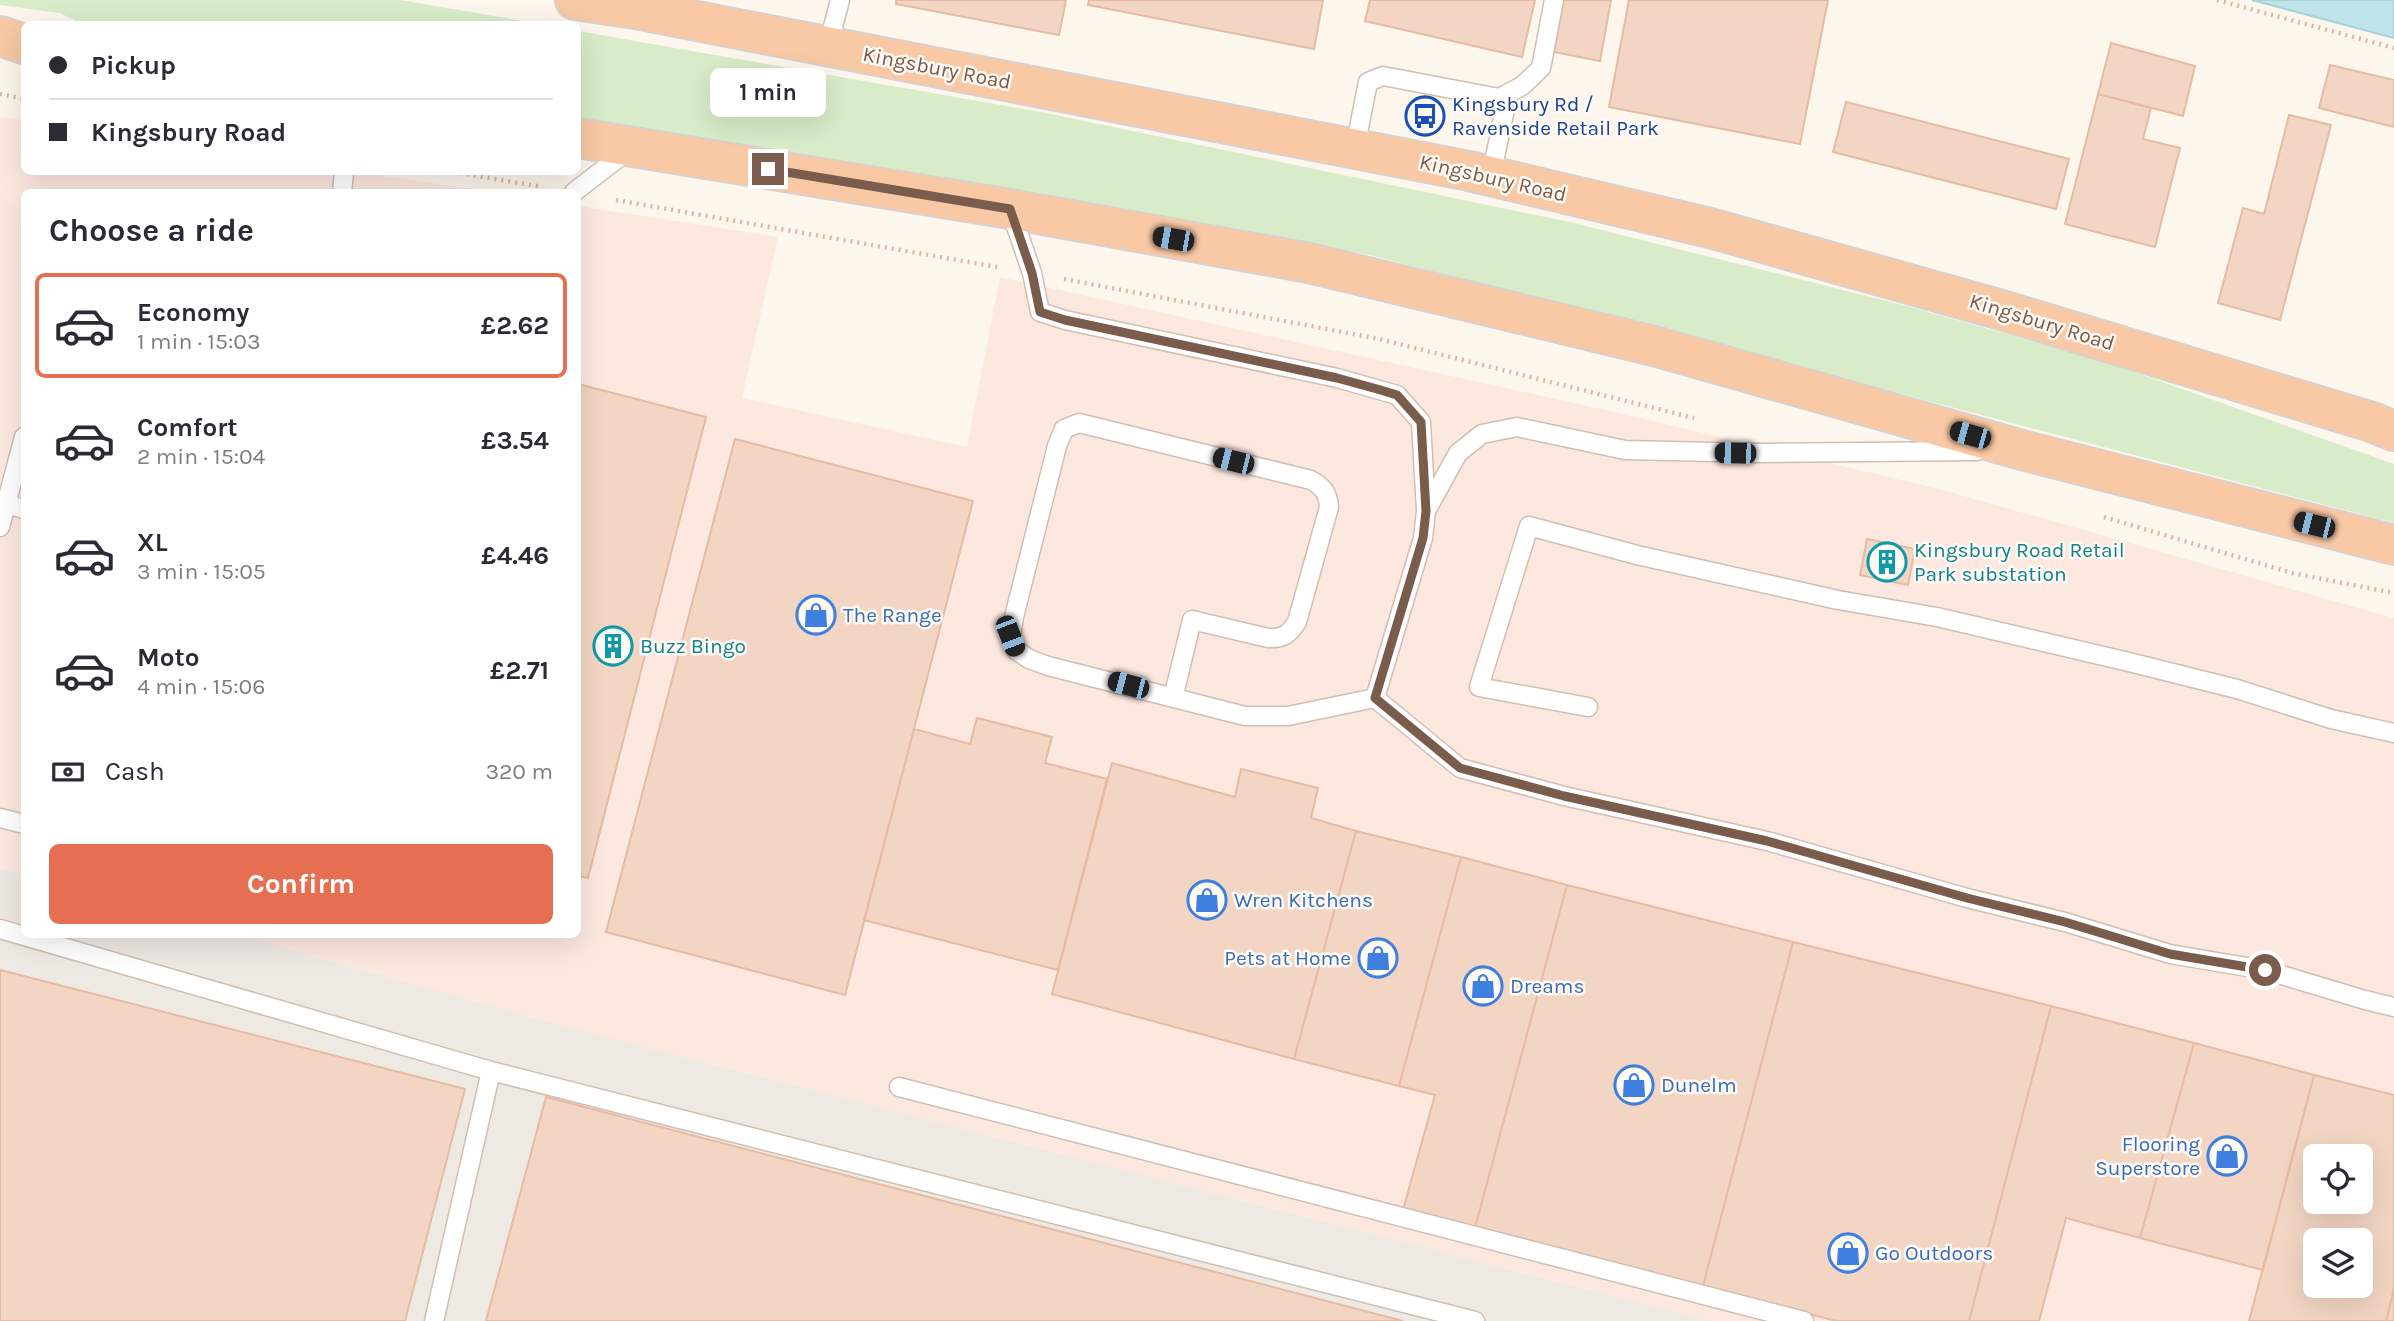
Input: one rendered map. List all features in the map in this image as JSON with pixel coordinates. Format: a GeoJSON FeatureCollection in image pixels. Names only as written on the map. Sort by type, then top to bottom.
{"type":"FeatureCollection","features":[{"type":"Feature","properties":{"kind":"highway","name":"Kingsbury Road"},"geometry":{"type":"LineString","coordinates":[[575,0],[828,46],[1491,176],[1710,228],[1998,309],[2372,422],[2394,431]]}},
{"type":"Feature","properties":{"kind":"highway"},"geometry":{"type":"LineString","coordinates":[[0,36],[21,43]]}},
{"type":"Feature","properties":{"kind":"highway"},"geometry":{"type":"LineString","coordinates":[[0,47],[21,50]]}},
{"type":"Feature","properties":{"kind":"highway"},"geometry":{"type":"LineString","coordinates":[[581,138],[1010,209],[1335,270],[1654,346],[2022,450],[2394,545]]}},
{"type":"Feature","properties":{"kind":"lane"},"geometry":{"type":"LineString","coordinates":[[828,46],[840,0]]}},
{"type":"Feature","properties":{"kind":"lane"},"geometry":{"type":"LineString","coordinates":[[1355,148],[1368,82],[1383,76],[1499,98],[1522,86],[1541,68],[1554,0]]}},
{"type":"Feature","properties":{"kind":"lane"},"geometry":{"type":"LineString","coordinates":[[1491,176],[1505,109],[1499,98]]}},
{"type":"Feature","properties":{"kind":"lane"},"geometry":{"type":"LineString","coordinates":[[578,189],[633,147]]}},
{"type":"Feature","properties":{"kind":"lane"},"geometry":{"type":"LineString","coordinates":[[1010,209],[1032,273],[1040,312],[1337,378],[1397,395],[1421,422],[1426,511],[1423,538],[1375,698]]}},
{"type":"Feature","properties":{"kind":"lane"},"geometry":{"type":"LineString","coordinates":[[1173,698],[1192,620],[1268,638],[1280,639],[1290,632],[1297,622],[1329,507],[1328,497],[1322,486],[1311,480],[1079,424],[1064,429],[1057,446],[1010,636],[1016,650],[1029,659],[1048,666],[1173,698],[1245,716],[1288,716],[1375,698]]}},
{"type":"Feature","properties":{"kind":"lane"},"geometry":{"type":"LineString","coordinates":[[1426,511],[1458,453],[1482,434],[1517,427],[1625,450],[1762,453],[2022,450]]}},
{"type":"Feature","properties":{"kind":"lane"},"geometry":{"type":"LineString","coordinates":[[0,527],[21,448]]}},
{"type":"Feature","properties":{"kind":"lane"},"geometry":{"type":"LineString","coordinates":[[6,504],[21,508]]}},
{"type":"Feature","properties":{"kind":"lane"},"geometry":{"type":"LineString","coordinates":[[1588,707],[1479,687],[1529,526],[1637,555],[1838,600],[1937,617],[2119,660],[2237,689],[2331,719],[2394,733]]}},
{"type":"Feature","properties":{"kind":"lane"},"geometry":{"type":"LineString","coordinates":[[1375,698],[1460,768],[1564,796],[1767,841],[1967,898],[2065,922],[2170,954],[2265,970],[2394,1007]]}},
{"type":"Feature","properties":{"kind":"lane"},"geometry":{"type":"LineString","coordinates":[[0,818],[21,823]]}},
{"type":"Feature","properties":{"kind":"lane"},"geometry":{"type":"LineString","coordinates":[[0,929],[21,935]]}},
{"type":"Feature","properties":{"kind":"lane"},"geometry":{"type":"LineString","coordinates":[[31,938],[491,1071],[1475,1321]]}},
{"type":"Feature","properties":{"kind":"lane"},"geometry":{"type":"LineString","coordinates":[[433,1321],[491,1071]]}},
{"type":"Feature","properties":{"kind":"lane"},"geometry":{"type":"LineString","coordinates":[[899,1087],[1804,1321]]}},
{"type":"Feature","properties":{"kind":"path"},"geometry":{"type":"LineString","coordinates":[[2217,0],[2394,48]]}},
{"type":"Feature","properties":{"kind":"path"},"geometry":{"type":"LineString","coordinates":[[0,94],[21,98]]}},
{"type":"Feature","properties":{"kind":"path"},"geometry":{"type":"LineString","coordinates":[[471,175],[556,189]]}},
{"type":"Feature","properties":{"kind":"path"},"geometry":{"type":"LineString","coordinates":[[607,198],[1032,273],[1379,339],[1707,421]]}},
{"type":"Feature","properties":{"kind":"path"},"geometry":{"type":"LineString","coordinates":[[2091,514],[2292,573],[2394,593]]}},
{"type":"Feature","properties":{"kind":"shaded area"},"geometry":{"type":"Polygon","coordinates":[[[0,117],[21,120],[21,175],[376,175],[472,189],[21,189],[21,873],[0,868],[0,117]]]}},
{"type":"Feature","properties":{"kind":"shaded area"},"geometry":{"type":"Polygon","coordinates":[[[581,206],[778,237],[742,398],[967,447],[1000,277],[1610,411],[1939,489],[2394,618],[2394,1321],[1710,1321],[564,1026],[250,938],[581,938],[581,206]]]}},
{"type":"Feature","properties":{"kind":"shaded area"},"geometry":{"type":"Polygon","coordinates":[[[0,868],[21,873],[21,938],[250,938],[564,1026],[1710,1321],[0,1321],[0,868]]]}},
{"type":"Feature","properties":{"kind":"green space"},"geometry":{"type":"Polygon","coordinates":[[[0,0],[400,0],[523,21],[76,21],[60,13],[0,5],[0,0]]]}},
{"type":"Feature","properties":{"kind":"green space"},"geometry":{"type":"Polygon","coordinates":[[[581,32],[1041,112],[1574,223],[1907,306],[2109,363],[2394,464],[2394,523],[1370,255],[1037,195],[581,119],[581,32]]]}},
{"type":"Feature","properties":{"kind":"water"},"geometry":{"type":"Polygon","coordinates":[[[2252,0],[2394,0],[2394,38],[2252,0]]]}},
{"type":"Feature","properties":{"kind":"building"},"geometry":{"type":"Polygon","coordinates":[[[896,0],[1066,0],[1059,35],[896,4],[896,0]]]}},
{"type":"Feature","properties":{"kind":"building"},"geometry":{"type":"Polygon","coordinates":[[[1089,0],[1323,0],[1314,49],[1088,5],[1089,0]]]}},
{"type":"Feature","properties":{"kind":"building"},"geometry":{"type":"Polygon","coordinates":[[[1370,0],[1535,0],[1522,57],[1365,21],[1370,0]]]}},
{"type":"Feature","properties":{"kind":"building"},"geometry":{"type":"Polygon","coordinates":[[[1563,0],[1611,0],[1600,61],[1554,52],[1563,0]]]}},
{"type":"Feature","properties":{"kind":"building"},"geometry":{"type":"Polygon","coordinates":[[[1629,0],[1828,0],[1800,144],[1609,107],[1629,0]]]}},
{"type":"Feature","properties":{"kind":"building"},"geometry":{"type":"Polygon","coordinates":[[[2111,43],[2195,66],[2183,116],[2098,94],[2111,43]]]}},
{"type":"Feature","properties":{"kind":"building"},"geometry":{"type":"Polygon","coordinates":[[[2330,65],[2394,80],[2394,127],[2319,108],[2330,65]]]}},
{"type":"Feature","properties":{"kind":"building"},"geometry":{"type":"Polygon","coordinates":[[[2098,94],[2151,108],[2143,139],[2180,148],[2155,247],[2065,224],[2098,94]]]}},
{"type":"Feature","properties":{"kind":"building"},"geometry":{"type":"Polygon","coordinates":[[[1846,102],[2069,159],[2056,209],[1833,152],[1846,102]]]}},
{"type":"Feature","properties":{"kind":"building"},"geometry":{"type":"Polygon","coordinates":[[[2289,115],[2331,125],[2280,320],[2218,303],[2243,208],[2264,214],[2289,115]]]}},
{"type":"Feature","properties":{"kind":"building","name":"Buzz Bingo"},"geometry":{"type":"Polygon","coordinates":[[[581,385],[706,417],[588,878],[581,877],[581,385]]]}},
{"type":"Feature","properties":{"kind":"building","name":"The Range"},"geometry":{"type":"Polygon","coordinates":[[[735,439],[973,501],[845,995],[606,932],[735,439]]]}},
{"type":"Feature","properties":{"kind":"building","name":"Kingsbury Road Retail Park substation"},"geometry":{"type":"Polygon","coordinates":[[[1867,539],[1915,549],[1908,585],[1860,575],[1867,539]]]}},
{"type":"Feature","properties":{"kind":"building"},"geometry":{"type":"Polygon","coordinates":[[[977,718],[1052,737],[1045,763],[1107,779],[1058,970],[864,920],[914,729],[970,744],[977,718]]]}},
{"type":"Feature","properties":{"kind":"building","name":"Wren Kitchens"},"geometry":{"type":"Polygon","coordinates":[[[1112,763],[1235,797],[1241,769],[1318,788],[1311,818],[1356,831],[1294,1059],[1052,994],[1112,763]]]}},
{"type":"Feature","properties":{"kind":"building","name":"Pets at Home"},"geometry":{"type":"Polygon","coordinates":[[[1356,831],[1461,857],[1399,1086],[1294,1059],[1356,831]]]}},
{"type":"Feature","properties":{"kind":"building","name":"Dreams"},"geometry":{"type":"Polygon","coordinates":[[[1461,857],[1567,885],[1475,1228],[1403,1210],[1435,1095],[1399,1086],[1461,857]]]}},
{"type":"Feature","properties":{"kind":"building","name":"Dunelm"},"geometry":{"type":"Polygon","coordinates":[[[1567,885],[1793,942],[1703,1286],[1475,1228],[1567,885]]]}},
{"type":"Feature","properties":{"kind":"building"},"geometry":{"type":"Polygon","coordinates":[[[1793,942],[2051,1006],[1969,1321],[1836,1321],[1703,1286],[1793,942]]]}},
{"type":"Feature","properties":{"kind":"building"},"geometry":{"type":"Polygon","coordinates":[[[0,970],[465,1089],[405,1321],[0,1321],[0,970]]]}},
{"type":"Feature","properties":{"kind":"building"},"geometry":{"type":"Polygon","coordinates":[[[2051,1006],[2194,1043],[2140,1238],[2066,1218],[2039,1321],[1969,1321],[2051,1006]]]}},
{"type":"Feature","properties":{"kind":"building","name":"Flooring Superstore"},"geometry":{"type":"Polygon","coordinates":[[[2194,1043],[2314,1075],[2263,1270],[2140,1238],[2194,1043]]]}},
{"type":"Feature","properties":{"kind":"building"},"geometry":{"type":"Polygon","coordinates":[[[2314,1075],[2394,1095],[2394,1289],[2386,1321],[2249,1321],[2314,1075]]]}},
{"type":"Feature","properties":{"kind":"building"},"geometry":{"type":"Polygon","coordinates":[[[546,1097],[1403,1321],[486,1321],[546,1097]]]}},
{"type":"Feature","properties":{"kind":"building"},"geometry":{"type":"Polygon","coordinates":[[[2394,1289],[2394,1321],[2386,1321],[2394,1289]]]}},
{"type":"Feature","properties":{"kind":"place","name":"Kingsbury Rd / Ravenside Retail Park"},"geometry":{"type":"Point","coordinates":[1425,116]}},
{"type":"Feature","properties":{"kind":"place","name":"Kingsbury Road Retail Park substation"},"geometry":{"type":"Point","coordinates":[1887,562]}},
{"type":"Feature","properties":{"kind":"place","name":"The Range"},"geometry":{"type":"Point","coordinates":[816,615]}},
{"type":"Feature","properties":{"kind":"place","name":"Buzz Bingo"},"geometry":{"type":"Point","coordinates":[613,646]}},
{"type":"Feature","properties":{"kind":"place","name":"Wren Kitchens"},"geometry":{"type":"Point","coordinates":[1207,900]}},
{"type":"Feature","properties":{"kind":"place","name":"Pets at Home"},"geometry":{"type":"Point","coordinates":[1378,958]}},
{"type":"Feature","properties":{"kind":"place","name":"Dreams"},"geometry":{"type":"Point","coordinates":[1483,986]}},
{"type":"Feature","properties":{"kind":"place","name":"Dunelm"},"geometry":{"type":"Point","coordinates":[1634,1085]}},
{"type":"Feature","properties":{"kind":"place","name":"Flooring Superstore"},"geometry":{"type":"Point","coordinates":[2227,1156]}},
{"type":"Feature","properties":{"kind":"place","name":"Go Outdoors"},"geometry":{"type":"Point","coordinates":[1848,1253]}},
{"type":"Feature","properties":{"kind":"route"},"geometry":{"type":"LineString","coordinates":[[768,169],[1010,209],[1032,273],[1040,312],[1065,320],[1337,378],[1397,395],[1421,422],[1426,511],[1423,538],[1375,698],[1460,768],[1564,796],[1767,841],[1967,898],[2065,922],[2170,954],[2265,970]]}}]}
